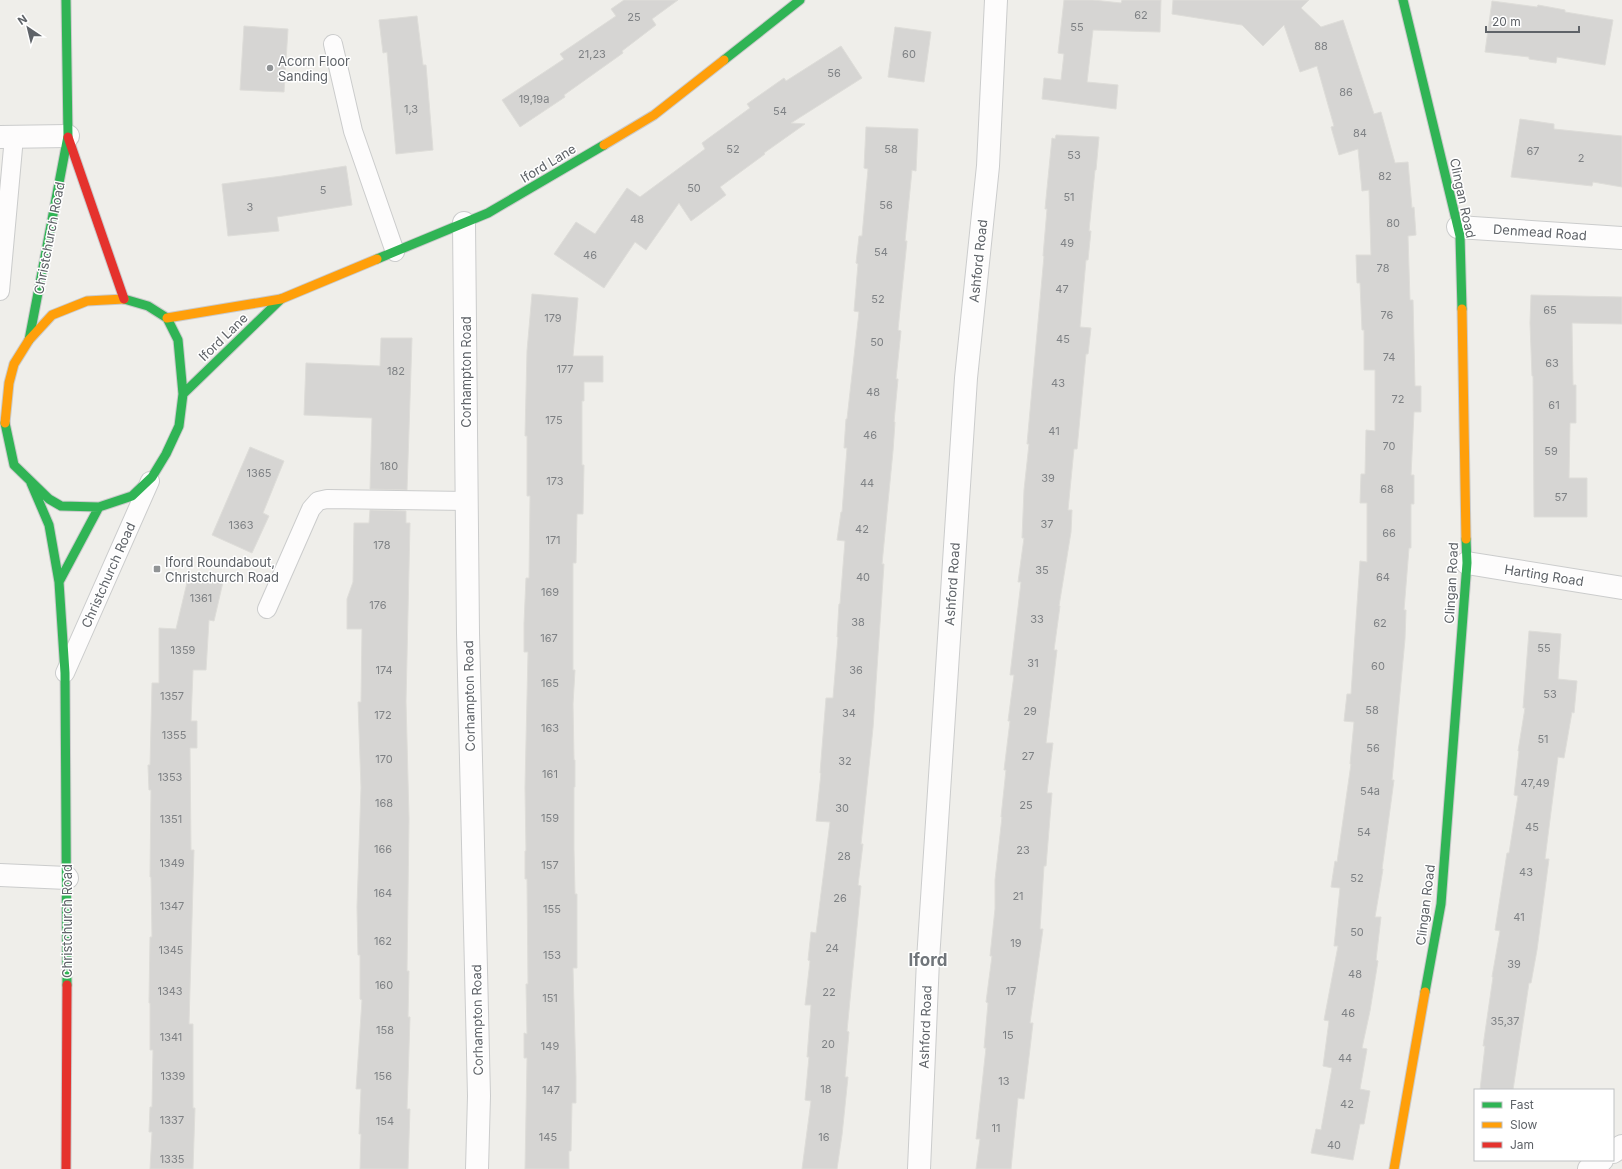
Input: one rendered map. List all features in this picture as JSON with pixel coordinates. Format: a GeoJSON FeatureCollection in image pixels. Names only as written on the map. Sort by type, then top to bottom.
{"type":"FeatureCollection","features":[{"type":"Feature","properties":{"kind":"street","name":"Christchurch Road"},"geometry":{"type":"LineString","coordinates":[[30,340],[68,136],[66,0]]}},
{"type":"Feature","properties":{"kind":"street","name":"Iford Lane"},"geometry":{"type":"LineString","coordinates":[[167,318],[281,299],[488,214],[654,115],[800,0]]}},
{"type":"Feature","properties":{"kind":"street","name":"Ashford Road"},"geometry":{"type":"LineString","coordinates":[[919,1169],[928,960],[965,386],[988,166],[996,0]]}},
{"type":"Feature","properties":{"kind":"street","name":"Clingan Road"},"geometry":{"type":"LineString","coordinates":[[1394,1169],[1441,904],[1467,563],[1460,236],[1403,0]]}},
{"type":"Feature","properties":{"kind":"street","name":"Christchurch Road"},"geometry":{"type":"LineString","coordinates":[[68,136],[124,299]]}},
{"type":"Feature","properties":{"kind":"street"},"geometry":{"type":"LineString","coordinates":[[7,137],[68,136]]}},
{"type":"Feature","properties":{"kind":"street","name":"Corhampton Road"},"geometry":{"type":"LineString","coordinates":[[464,224],[468,649],[479,1096],[477,1169]]}},
{"type":"Feature","properties":{"kind":"street","name":"Denmead Road"},"geometry":{"type":"LineString","coordinates":[[1458,227],[1622,238]]}},
{"type":"Feature","properties":{"kind":"street"},"geometry":{"type":"LineString","coordinates":[[124,299],[148,306],[167,318],[178,340],[183,394],[178,426],[166,454],[152,477],[132,496],[99,507],[61,506],[49,499],[10,464],[5,424],[9,384],[14,364],[30,340],[52,314],[87,302],[124,299]]}},
{"type":"Feature","properties":{"kind":"street","name":"Iford Lane"},"geometry":{"type":"LineString","coordinates":[[183,394],[281,299]]}},
{"type":"Feature","properties":{"kind":"street"},"geometry":{"type":"LineString","coordinates":[[0,388],[9,384]]}},
{"type":"Feature","properties":{"kind":"street","name":"Christchurch Road"},"geometry":{"type":"LineString","coordinates":[[31,483],[49,524],[59,582],[64,673],[67,878],[66,1169]]}},
{"type":"Feature","properties":{"kind":"street"},"geometry":{"type":"LineString","coordinates":[[59,582],[99,507]]}},
{"type":"Feature","properties":{"kind":"street","name":"Harting Road"},"geometry":{"type":"LineString","coordinates":[[1467,563],[1622,588]]}},
{"type":"Feature","properties":{"kind":"street"},"geometry":{"type":"LineString","coordinates":[[0,875],[67,878]]}},
{"type":"Feature","properties":{"kind":"street"},"geometry":{"type":"LineString","coordinates":[[1588,1169],[1600,1161]]}},
{"type":"Feature","properties":{"kind":"lane"},"geometry":{"type":"LineString","coordinates":[[333,44],[353,131],[395,252]]}},
{"type":"Feature","properties":{"kind":"lane"},"geometry":{"type":"LineString","coordinates":[[0,291],[7,137]]}},
{"type":"Feature","properties":{"kind":"lane","name":"Christchurch Road"},"geometry":{"type":"LineString","coordinates":[[64,673],[152,477]]}},
{"type":"Feature","properties":{"kind":"lane"},"geometry":{"type":"LineString","coordinates":[[267,609],[311,509],[318,502],[327,499],[467,501]]}},
{"type":"Feature","properties":{"kind":"building"},"geometry":{"type":"Polygon","coordinates":[[[624,0],[678,0],[652,19],[656,25],[622,51],[623,53],[564,95],[565,97],[520,127],[502,100],[564,59],[560,54],[616,16],[611,9],[624,0]]]}},
{"type":"Feature","properties":{"kind":"building"},"geometry":{"type":"Polygon","coordinates":[[[1064,0],[1093,0],[1121,3],[1122,0],[1161,0],[1160,32],[1093,30],[1087,82],[1118,85],[1116,109],[1042,99],[1044,78],[1061,80],[1064,54],[1058,53],[1064,0]]]}},
{"type":"Feature","properties":{"kind":"building"},"geometry":{"type":"Polygon","coordinates":[[[1173,0],[1309,0],[1301,8],[1321,27],[1343,20],[1374,114],[1381,112],[1395,163],[1408,162],[1416,235],[1408,236],[1410,300],[1413,300],[1415,386],[1421,386],[1421,412],[1414,412],[1411,475],[1414,475],[1414,504],[1411,504],[1411,548],[1409,548],[1404,610],[1406,610],[1405,639],[1392,780],[1394,780],[1383,869],[1375,917],[1381,917],[1376,960],[1378,961],[1362,1048],[1367,1049],[1360,1089],[1370,1091],[1364,1124],[1360,1124],[1353,1160],[1311,1153],[1316,1129],[1321,1130],[1332,1068],[1323,1066],[1329,1021],[1324,1020],[1338,946],[1334,946],[1340,888],[1331,887],[1335,861],[1337,862],[1351,764],[1354,722],[1344,721],[1347,694],[1351,694],[1360,561],[1367,562],[1367,503],[1360,503],[1361,474],[1365,474],[1366,430],[1375,431],[1375,370],[1364,370],[1364,330],[1362,330],[1360,283],[1357,283],[1356,255],[1371,255],[1369,190],[1362,191],[1358,149],[1339,155],[1331,127],[1334,126],[1317,66],[1300,72],[1284,25],[1263,46],[1242,25],[1172,14],[1173,0]]]}},
{"type":"Feature","properties":{"kind":"building"},"geometry":{"type":"Polygon","coordinates":[[[1492,1],[1537,7],[1538,5],[1565,10],[1565,12],[1613,20],[1605,65],[1557,57],[1556,63],[1529,59],[1529,57],[1485,52],[1492,1]]]}},
{"type":"Feature","properties":{"kind":"building"},"geometry":{"type":"Polygon","coordinates":[[[417,16],[423,65],[426,65],[433,150],[396,154],[387,52],[383,53],[379,20],[417,16]]]}},
{"type":"Feature","properties":{"kind":"building"},"geometry":{"type":"Polygon","coordinates":[[[244,26],[288,29],[284,92],[240,90],[244,26]]]}},
{"type":"Feature","properties":{"kind":"building"},"geometry":{"type":"Polygon","coordinates":[[[895,27],[931,32],[924,82],[888,77],[895,27]]]}},
{"type":"Feature","properties":{"kind":"building"},"geometry":{"type":"Polygon","coordinates":[[[841,46],[862,78],[791,123],[805,124],[720,187],[726,195],[691,221],[679,203],[646,250],[635,242],[604,288],[554,254],[576,222],[595,234],[627,188],[640,197],[705,149],[702,143],[750,108],[747,104],[784,78],[786,81],[841,46]]]}},
{"type":"Feature","properties":{"kind":"building"},"geometry":{"type":"Polygon","coordinates":[[[1520,119],[1554,124],[1554,129],[1622,136],[1622,187],[1593,182],[1592,186],[1511,177],[1520,119]]]}},
{"type":"Feature","properties":{"kind":"building"},"geometry":{"type":"Polygon","coordinates":[[[866,127],[918,129],[916,171],[912,170],[905,241],[907,241],[898,330],[901,331],[896,379],[898,379],[893,451],[882,564],[884,564],[873,728],[861,844],[863,844],[858,885],[861,886],[847,1031],[849,1032],[845,1077],[848,1077],[842,1135],[837,1169],[802,1169],[811,1101],[805,1100],[809,1057],[807,1057],[811,1005],[805,1005],[810,961],[808,960],[811,932],[816,933],[830,822],[816,821],[826,698],[833,698],[845,541],[837,540],[842,512],[847,448],[844,448],[846,419],[859,312],[854,311],[858,264],[856,263],[859,236],[862,236],[868,169],[864,168],[866,127]]]}},
{"type":"Feature","properties":{"kind":"building"},"geometry":{"type":"Polygon","coordinates":[[[1056,135],[1099,137],[1089,231],[1091,231],[1088,260],[1086,260],[1080,327],[1091,328],[1088,354],[1086,354],[1077,449],[1074,449],[1068,510],[1072,510],[1071,532],[1059,606],[1054,650],[1057,650],[1046,743],[1053,743],[1047,793],[1052,793],[1046,866],[1044,866],[1040,929],[1043,929],[1030,1023],[1033,1023],[1024,1099],[1018,1098],[1011,1169],[976,1169],[980,1139],[976,1139],[986,1048],[984,1048],[988,1003],[986,1002],[992,956],[990,956],[995,909],[995,880],[1006,770],[1004,770],[1010,721],[1008,721],[1014,675],[1010,675],[1021,582],[1018,582],[1024,538],[1022,538],[1024,490],[1044,256],[1047,209],[1045,209],[1052,138],[1055,139],[1056,135]]]}},
{"type":"Feature","properties":{"kind":"building"},"geometry":{"type":"Polygon","coordinates":[[[346,166],[352,205],[277,217],[279,231],[228,236],[222,184],[346,166]]]}},
{"type":"Feature","properties":{"kind":"building"},"geometry":{"type":"Polygon","coordinates":[[[532,294],[578,298],[573,356],[603,356],[603,382],[584,382],[584,401],[582,401],[582,465],[584,465],[583,514],[577,514],[576,563],[573,563],[573,670],[575,670],[573,704],[575,760],[574,850],[575,894],[577,894],[577,968],[573,968],[576,1103],[572,1103],[569,1169],[525,1169],[527,1058],[524,1058],[524,1033],[527,1034],[526,984],[528,984],[527,879],[525,879],[525,787],[528,652],[524,652],[524,624],[526,578],[529,578],[530,496],[527,496],[527,436],[525,436],[527,351],[532,294]]]}},
{"type":"Feature","properties":{"kind":"building"},"geometry":{"type":"Polygon","coordinates":[[[1531,295],[1622,297],[1622,324],[1572,323],[1573,385],[1576,385],[1576,423],[1570,423],[1569,478],[1587,478],[1587,517],[1534,517],[1533,376],[1530,323],[1531,295]]]}},
{"type":"Feature","properties":{"kind":"building"},"geometry":{"type":"Polygon","coordinates":[[[381,338],[412,338],[407,490],[370,489],[372,418],[304,415],[306,363],[380,366],[381,338]]]}},
{"type":"Feature","properties":{"kind":"building"},"geometry":{"type":"Polygon","coordinates":[[[250,447],[284,461],[263,513],[269,516],[252,553],[212,535],[250,447]]]}},
{"type":"Feature","properties":{"kind":"building"},"geometry":{"type":"Polygon","coordinates":[[[370,510],[406,511],[406,523],[410,523],[406,701],[409,818],[407,971],[409,971],[408,1017],[410,1017],[407,1109],[410,1109],[408,1169],[360,1169],[361,1134],[359,1134],[361,1089],[356,1089],[362,1000],[360,999],[360,955],[358,955],[357,907],[361,788],[358,702],[361,702],[362,629],[347,629],[347,599],[353,582],[354,523],[369,523],[370,510]]]}},
{"type":"Feature","properties":{"kind":"building"},"geometry":{"type":"Polygon","coordinates":[[[189,574],[223,582],[214,621],[209,620],[206,670],[193,670],[191,721],[197,721],[197,748],[190,748],[191,850],[194,850],[189,1024],[193,1024],[193,1108],[195,1108],[193,1169],[150,1169],[152,1132],[149,1132],[150,1107],[152,1107],[153,1050],[150,1050],[149,1003],[150,937],[152,937],[150,877],[151,790],[149,790],[148,765],[150,765],[152,683],[159,683],[159,628],[176,629],[189,574]]]}},
{"type":"Feature","properties":{"kind":"building"},"geometry":{"type":"Polygon","coordinates":[[[1529,631],[1561,634],[1558,679],[1577,681],[1574,713],[1572,712],[1564,758],[1558,757],[1545,859],[1549,859],[1537,950],[1531,983],[1529,983],[1513,1089],[1480,1089],[1485,1046],[1483,1046],[1500,931],[1495,930],[1518,796],[1514,795],[1518,751],[1525,708],[1523,708],[1529,631]]]}},
{"type":"Feature","properties":{"kind":"traffic: fast"},"geometry":{"type":"LineString","coordinates":[[29,340],[68,136],[66,0]]}},
{"type":"Feature","properties":{"kind":"traffic: fast"},"geometry":{"type":"LineString","coordinates":[[724,60],[800,0]]}},
{"type":"Feature","properties":{"kind":"traffic: fast"},"geometry":{"type":"LineString","coordinates":[[1403,0],[1460,236],[1462,309]]}},
{"type":"Feature","properties":{"kind":"traffic: fast"},"geometry":{"type":"LineString","coordinates":[[377,259],[488,213],[604,145]]}},
{"type":"Feature","properties":{"kind":"traffic: fast"},"geometry":{"type":"LineString","coordinates":[[5,423],[14,465],[49,499],[61,506],[99,507],[132,496],[152,477],[166,454],[179,426],[183,394],[178,340],[167,318],[148,306],[124,299]]}},
{"type":"Feature","properties":{"kind":"traffic: fast"},"geometry":{"type":"LineString","coordinates":[[183,394],[281,299]]}},
{"type":"Feature","properties":{"kind":"traffic: fast"},"geometry":{"type":"LineString","coordinates":[[31,483],[49,525],[59,582],[65,673],[67,985]]}},
{"type":"Feature","properties":{"kind":"traffic: fast"},"geometry":{"type":"LineString","coordinates":[[59,582],[99,507]]}},
{"type":"Feature","properties":{"kind":"traffic: fast"},"geometry":{"type":"LineString","coordinates":[[1425,992],[1441,904],[1467,563],[1466,539]]}},
{"type":"Feature","properties":{"kind":"traffic: slow"},"geometry":{"type":"LineString","coordinates":[[604,145],[654,115],[724,60]]}},
{"type":"Feature","properties":{"kind":"traffic: slow"},"geometry":{"type":"LineString","coordinates":[[167,318],[281,299],[377,259]]}},
{"type":"Feature","properties":{"kind":"traffic: slow"},"geometry":{"type":"LineString","coordinates":[[5,423],[9,383],[14,364],[29,340],[52,315],[87,301],[124,299]]}},
{"type":"Feature","properties":{"kind":"traffic: slow"},"geometry":{"type":"LineString","coordinates":[[1462,309],[1466,539]]}},
{"type":"Feature","properties":{"kind":"traffic: slow"},"geometry":{"type":"LineString","coordinates":[[1394,1169],[1425,992]]}},
{"type":"Feature","properties":{"kind":"traffic: jam"},"geometry":{"type":"LineString","coordinates":[[68,137],[124,299]]}},
{"type":"Feature","properties":{"kind":"traffic: jam"},"geometry":{"type":"LineString","coordinates":[[66,1169],[67,985]]}},
{"type":"Feature","properties":{"kind":"place","name":"Acorn Floor Sanding"},"geometry":{"type":"Point","coordinates":[270,68]}},
{"type":"Feature","properties":{"kind":"place","name":"Iford Roundabout, Christchurch Road"},"geometry":{"type":"Point","coordinates":[157,569]}},
{"type":"Feature","properties":{"kind":"district","name":"Iford"},"geometry":{"type":"Point","coordinates":[928,960]}}]}
